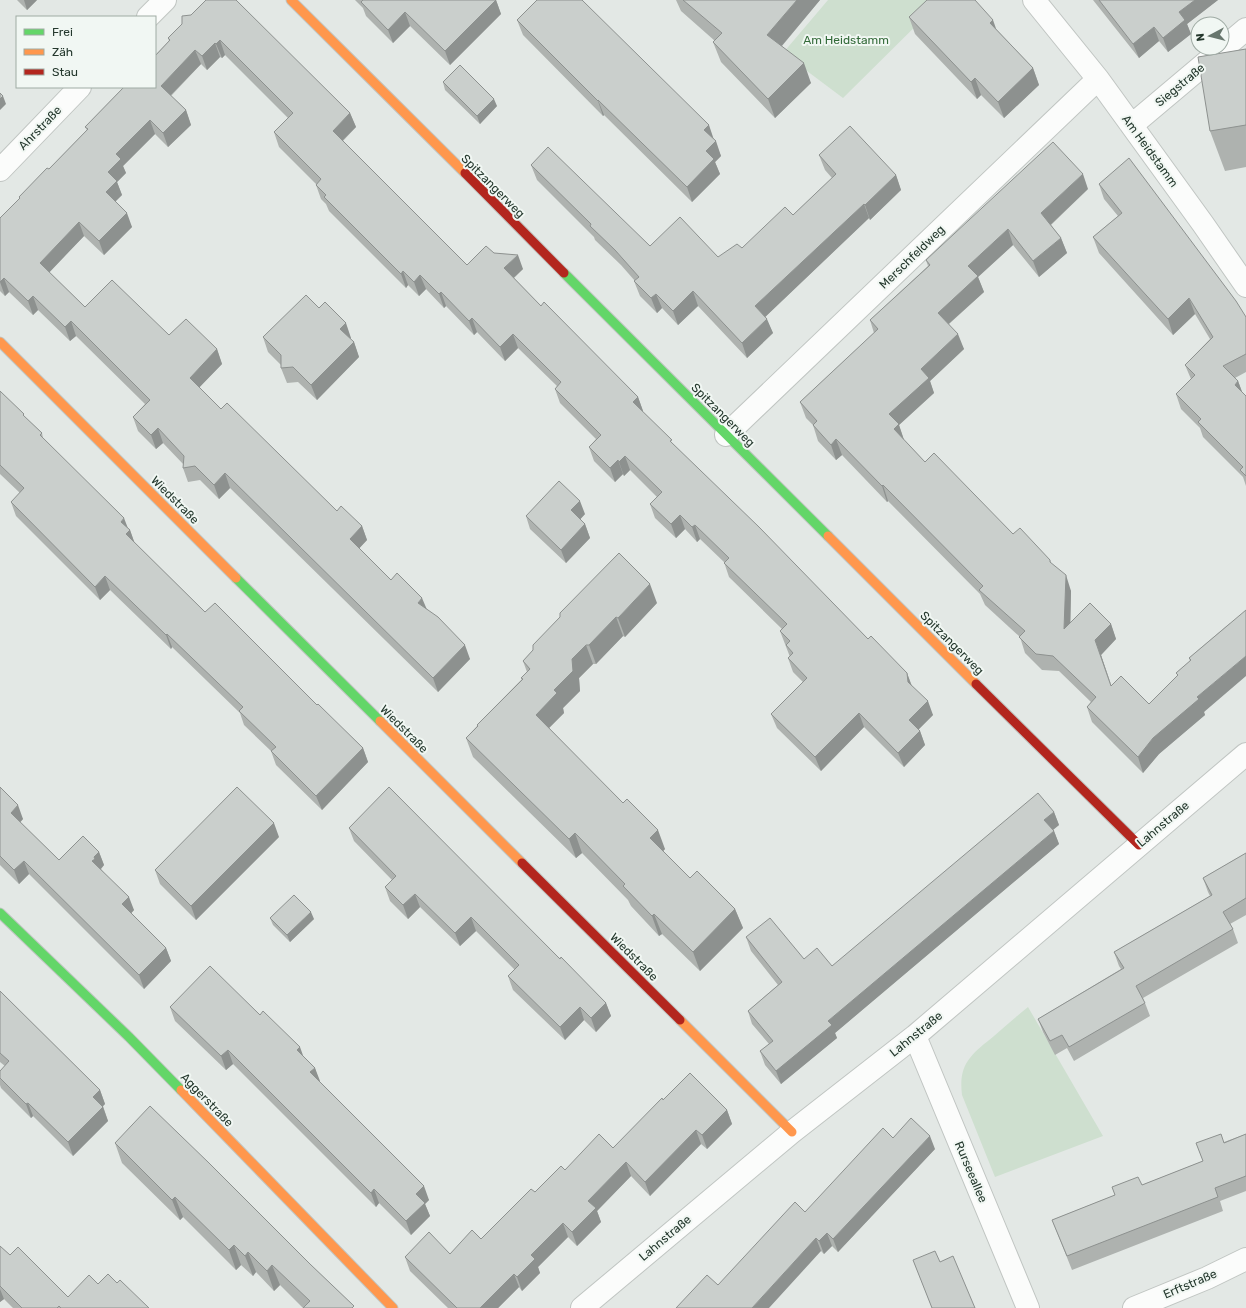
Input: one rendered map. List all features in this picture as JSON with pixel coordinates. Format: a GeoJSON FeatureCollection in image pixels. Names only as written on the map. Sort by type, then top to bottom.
{"type":"FeatureCollection","features":[{"type":"Feature","properties":{"kind":"street"},"geometry":{"type":"LineString","coordinates":[[149,16],[165,0]]}},
{"type":"Feature","properties":{"kind":"street","name":"Spitzangerweg"},"geometry":{"type":"LineString","coordinates":[[291,0],[1139,845]]}},
{"type":"Feature","properties":{"kind":"street","name":"Am Heidstamm"},"geometry":{"type":"LineString","coordinates":[[1034,0],[1098,79],[1246,286]]}},
{"type":"Feature","properties":{"kind":"street","name":"Siegstraße"},"geometry":{"type":"LineString","coordinates":[[1132,125],[1246,29]]}},
{"type":"Feature","properties":{"kind":"street","name":"Merschfeldweg"},"geometry":{"type":"LineString","coordinates":[[726,435],[1098,79]]}},
{"type":"Feature","properties":{"kind":"street","name":"Ahrstraße"},"geometry":{"type":"LineString","coordinates":[[0,170],[79,88]]}},
{"type":"Feature","properties":{"kind":"street","name":"Wiedstraße"},"geometry":{"type":"LineString","coordinates":[[0,342],[792,1132]]}},
{"type":"Feature","properties":{"kind":"street","name":"Lahnstraße"},"geometry":{"type":"LineString","coordinates":[[582,1308],[792,1132],[915,1036],[1246,754]]}},
{"type":"Feature","properties":{"kind":"street","name":"Aggerstraße"},"geometry":{"type":"LineString","coordinates":[[0,913],[129,1037],[393,1308]]}},
{"type":"Feature","properties":{"kind":"street","name":"Rurseeallee"},"geometry":{"type":"LineString","coordinates":[[915,1036],[1028,1308]]}},
{"type":"Feature","properties":{"kind":"street","name":"Erftstraße"},"geometry":{"type":"LineString","coordinates":[[1134,1308],[1207,1278],[1246,1259]]}},
{"type":"Feature","properties":{"kind":"green space","name":"Am Heidstamm"},"geometry":{"type":"Polygon","coordinates":[[[828,0],[942,0],[843,98],[783,53],[828,0]]]}},
{"type":"Feature","properties":{"kind":"green space"},"geometry":{"type":"Polygon","coordinates":[[[1028,1007],[1103,1136],[995,1177],[962,1095],[962,1075],[968,1060],[973,1054],[1028,1007]]]}},
{"type":"Feature","properties":{"kind":"building"},"geometry":{"type":"Polygon","coordinates":[[[206,0],[236,0],[350,113],[333,131],[467,265],[486,246],[494,253],[518,255],[504,268],[541,306],[544,302],[638,397],[633,402],[672,440],[670,441],[759,527],[868,639],[871,636],[907,673],[908,682],[928,701],[909,720],[920,731],[898,753],[859,713],[815,757],[771,714],[807,678],[788,658],[793,653],[786,645],[790,641],[780,631],[787,624],[724,563],[729,558],[695,525],[692,527],[680,515],[671,524],[650,504],[662,492],[625,456],[619,462],[618,460],[610,468],[589,447],[601,435],[555,389],[561,382],[513,334],[500,347],[472,318],[469,321],[441,292],[439,294],[420,275],[414,282],[403,271],[401,274],[324,197],[326,195],[316,185],[321,179],[274,132],[293,113],[220,40],[202,56],[195,50],[161,86],[186,110],[163,133],[150,120],[116,154],[121,159],[108,172],[117,181],[106,192],[127,213],[99,241],[79,222],[40,263],[85,307],[112,280],[169,335],[186,319],[217,349],[190,378],[221,409],[227,403],[337,511],[341,506],[362,526],[350,539],[391,580],[397,573],[422,598],[418,603],[438,617],[465,645],[433,678],[225,473],[214,485],[195,466],[183,468],[184,456],[158,428],[151,435],[133,417],[150,400],[71,321],[65,327],[33,296],[28,301],[4,278],[0,282],[0,218],[47,168],[49,169],[88,129],[85,127],[123,88],[156,88],[156,55],[170,40],[168,38],[182,24],[182,16],[191,15],[206,0]]]}},
{"type":"Feature","properties":{"kind":"building"},"geometry":{"type":"Polygon","coordinates":[[[363,0],[496,0],[445,51],[405,12],[388,30],[361,2],[363,0]]]}},
{"type":"Feature","properties":{"kind":"building"},"geometry":{"type":"Polygon","coordinates":[[[537,0],[582,0],[709,125],[704,130],[716,141],[706,151],[714,159],[687,187],[517,20],[537,0]]]}},
{"type":"Feature","properties":{"kind":"building"},"geometry":{"type":"Polygon","coordinates":[[[683,0],[797,0],[767,35],[804,63],[768,99],[713,42],[722,33],[683,0]]]}},
{"type":"Feature","properties":{"kind":"building"},"geometry":{"type":"Polygon","coordinates":[[[927,0],[975,0],[993,20],[990,23],[1033,68],[998,102],[975,78],[971,82],[909,17],[927,0]]]}},
{"type":"Feature","properties":{"kind":"building"},"geometry":{"type":"Polygon","coordinates":[[[1099,0],[1195,0],[1179,12],[1185,20],[1163,38],[1154,27],[1133,44],[1099,0]]]}},
{"type":"Feature","properties":{"kind":"building"},"geometry":{"type":"Polygon","coordinates":[[[1246,49],[1246,125],[1210,131],[1198,57],[1230,56],[1230,52],[1246,49]]]}},
{"type":"Feature","properties":{"kind":"building"},"geometry":{"type":"Polygon","coordinates":[[[460,65],[494,99],[477,116],[443,82],[460,65]]]}},
{"type":"Feature","properties":{"kind":"building"},"geometry":{"type":"Polygon","coordinates":[[[850,126],[896,175],[755,306],[767,319],[742,343],[693,291],[673,311],[656,294],[651,298],[634,281],[639,277],[615,250],[590,226],[591,224],[531,165],[548,147],[650,246],[680,217],[718,257],[737,244],[742,248],[785,207],[793,215],[836,174],[819,155],[850,126]]]}},
{"type":"Feature","properties":{"kind":"building"},"geometry":{"type":"Polygon","coordinates":[[[1053,142],[1083,174],[1041,213],[1061,238],[1033,261],[1008,229],[968,266],[978,276],[938,313],[958,334],[921,369],[929,378],[889,414],[899,424],[894,429],[925,462],[934,453],[1013,534],[1020,528],[1050,560],[1050,562],[1066,575],[1064,629],[1090,603],[1111,624],[1095,640],[1111,686],[1121,676],[1149,704],[1178,675],[1176,673],[1191,660],[1189,658],[1246,610],[1246,656],[1197,697],[1199,699],[1153,738],[1138,757],[1087,707],[1096,697],[1053,656],[1036,654],[1019,637],[1025,631],[979,590],[983,586],[836,439],[831,445],[813,425],[817,421],[800,402],[878,329],[870,320],[930,265],[926,260],[1053,142]]]}},
{"type":"Feature","properties":{"kind":"building"},"geometry":{"type":"Polygon","coordinates":[[[1129,158],[1236,301],[1246,317],[1246,354],[1223,366],[1238,381],[1235,385],[1246,396],[1246,476],[1240,470],[1243,467],[1198,422],[1201,419],[1176,394],[1195,375],[1185,365],[1213,337],[1189,298],[1168,319],[1093,237],[1122,213],[1099,184],[1129,158]]]}},
{"type":"Feature","properties":{"kind":"building"},"geometry":{"type":"Polygon","coordinates":[[[306,295],[319,308],[325,302],[346,323],[340,329],[354,342],[311,385],[293,367],[281,368],[281,355],[263,337],[306,295]]]}},
{"type":"Feature","properties":{"kind":"building"},"geometry":{"type":"Polygon","coordinates":[[[0,391],[42,433],[40,435],[124,518],[121,522],[130,530],[126,534],[205,612],[215,603],[317,705],[318,704],[363,748],[316,796],[271,751],[276,747],[239,711],[243,707],[105,576],[95,587],[11,502],[24,488],[0,465],[0,391]]]}},
{"type":"Feature","properties":{"kind":"building"},"geometry":{"type":"Polygon","coordinates":[[[559,481],[580,501],[571,510],[585,524],[561,550],[526,516],[559,481]]]}},
{"type":"Feature","properties":{"kind":"building"},"geometry":{"type":"Polygon","coordinates":[[[619,553],[650,584],[618,618],[616,617],[589,645],[586,645],[572,659],[573,671],[554,690],[557,693],[536,715],[623,803],[627,799],[658,830],[650,838],[690,878],[697,871],[735,909],[693,952],[654,914],[652,916],[623,886],[625,884],[575,833],[569,839],[466,738],[523,679],[521,678],[530,669],[523,661],[533,650],[533,645],[560,617],[560,613],[619,553]]]}},
{"type":"Feature","properties":{"kind":"building"},"geometry":{"type":"Polygon","coordinates":[[[0,787],[18,805],[11,813],[59,860],[83,836],[99,852],[92,861],[129,897],[122,904],[166,948],[139,975],[24,861],[14,870],[0,856],[0,787]]]}},
{"type":"Feature","properties":{"kind":"building"},"geometry":{"type":"Polygon","coordinates":[[[237,787],[274,823],[191,906],[155,870],[237,787]]]}},
{"type":"Feature","properties":{"kind":"building"},"geometry":{"type":"Polygon","coordinates":[[[389,787],[560,959],[561,957],[606,1003],[591,1018],[580,1007],[560,1027],[508,976],[519,965],[471,917],[455,933],[415,894],[403,905],[385,887],[396,876],[349,828],[389,787]]]}},
{"type":"Feature","properties":{"kind":"building"},"geometry":{"type":"Polygon","coordinates":[[[1038,793],[1054,812],[1044,820],[1054,831],[828,1021],[832,1025],[776,1071],[760,1051],[773,1041],[748,1011],[782,982],[746,937],[770,918],[804,959],[817,948],[832,966],[1038,793]]]}},
{"type":"Feature","properties":{"kind":"building"},"geometry":{"type":"Polygon","coordinates":[[[1246,853],[1246,898],[1223,912],[1233,929],[1136,986],[1145,1003],[1069,1047],[1062,1035],[1050,1041],[1038,1019],[1124,968],[1114,952],[1212,895],[1203,878],[1246,853]]]}},
{"type":"Feature","properties":{"kind":"building"},"geometry":{"type":"Polygon","coordinates":[[[294,895],[311,912],[287,935],[270,918],[294,895]]]}},
{"type":"Feature","properties":{"kind":"building"},"geometry":{"type":"Polygon","coordinates":[[[210,966],[260,1015],[263,1011],[300,1047],[297,1050],[315,1068],[310,1072],[424,1186],[416,1194],[425,1203],[406,1221],[374,1189],[371,1193],[228,1050],[221,1056],[170,1007],[210,966]]]}},
{"type":"Feature","properties":{"kind":"building"},"geometry":{"type":"Polygon","coordinates":[[[0,991],[100,1090],[93,1097],[103,1107],[68,1142],[0,1078],[0,1071],[9,1061],[0,1053],[0,991]]]}},
{"type":"Feature","properties":{"kind":"building"},"geometry":{"type":"Polygon","coordinates":[[[690,1073],[727,1110],[702,1135],[696,1130],[645,1182],[626,1162],[588,1201],[596,1208],[572,1232],[563,1223],[531,1255],[535,1259],[517,1277],[514,1274],[480,1308],[457,1308],[405,1257],[429,1232],[450,1254],[472,1230],[481,1239],[531,1189],[535,1192],[561,1166],[565,1170],[599,1134],[613,1148],[662,1098],[663,1100],[690,1073]]]}},
{"type":"Feature","properties":{"kind":"building"},"geometry":{"type":"Polygon","coordinates":[[[150,1106],[354,1306],[352,1308],[303,1308],[310,1301],[272,1265],[267,1271],[248,1252],[245,1256],[234,1245],[229,1250],[175,1197],[172,1200],[115,1143],[150,1106]]]}},
{"type":"Feature","properties":{"kind":"building"},"geometry":{"type":"Polygon","coordinates":[[[911,1118],[930,1136],[833,1239],[827,1233],[819,1241],[816,1238],[752,1308],[676,1308],[707,1275],[718,1285],[795,1202],[805,1212],[883,1128],[893,1138],[911,1118]]]}},
{"type":"Feature","properties":{"kind":"building"},"geometry":{"type":"Polygon","coordinates":[[[1221,1134],[1224,1143],[1246,1134],[1246,1176],[1215,1188],[1218,1197],[1067,1256],[1052,1220],[1115,1195],[1112,1187],[1138,1177],[1142,1185],[1203,1161],[1196,1143],[1221,1134]]]}},
{"type":"Feature","properties":{"kind":"building"},"geometry":{"type":"Polygon","coordinates":[[[0,1246],[10,1255],[18,1247],[68,1297],[89,1275],[98,1284],[108,1274],[117,1283],[120,1280],[149,1308],[61,1308],[59,1306],[57,1308],[22,1308],[0,1286],[0,1246]]]}},
{"type":"Feature","properties":{"kind":"building"},"geometry":{"type":"Polygon","coordinates":[[[935,1251],[940,1262],[953,1256],[975,1308],[932,1308],[913,1260],[935,1251]]]}},
{"type":"Feature","properties":{"kind":"traffic: fast"},"geometry":{"type":"LineString","coordinates":[[564,273],[828,536]]}},
{"type":"Feature","properties":{"kind":"traffic: fast"},"geometry":{"type":"LineString","coordinates":[[236,578],[380,721]]}},
{"type":"Feature","properties":{"kind":"traffic: fast"},"geometry":{"type":"LineString","coordinates":[[0,913],[129,1037],[181,1090]]}},
{"type":"Feature","properties":{"kind":"traffic: slow"},"geometry":{"type":"LineString","coordinates":[[291,0],[465,173]]}},
{"type":"Feature","properties":{"kind":"traffic: slow"},"geometry":{"type":"LineString","coordinates":[[0,342],[236,578]]}},
{"type":"Feature","properties":{"kind":"traffic: slow"},"geometry":{"type":"LineString","coordinates":[[828,536],[976,684]]}},
{"type":"Feature","properties":{"kind":"traffic: slow"},"geometry":{"type":"LineString","coordinates":[[380,721],[522,863]]}},
{"type":"Feature","properties":{"kind":"traffic: slow"},"geometry":{"type":"LineString","coordinates":[[680,1020],[792,1132]]}},
{"type":"Feature","properties":{"kind":"traffic: slow"},"geometry":{"type":"LineString","coordinates":[[181,1090],[393,1308]]}},
{"type":"Feature","properties":{"kind":"traffic: jam"},"geometry":{"type":"LineString","coordinates":[[465,173],[564,273]]}},
{"type":"Feature","properties":{"kind":"traffic: jam"},"geometry":{"type":"LineString","coordinates":[[976,684],[1139,845]]}},
{"type":"Feature","properties":{"kind":"traffic: jam"},"geometry":{"type":"LineString","coordinates":[[522,863],[680,1020]]}}]}
